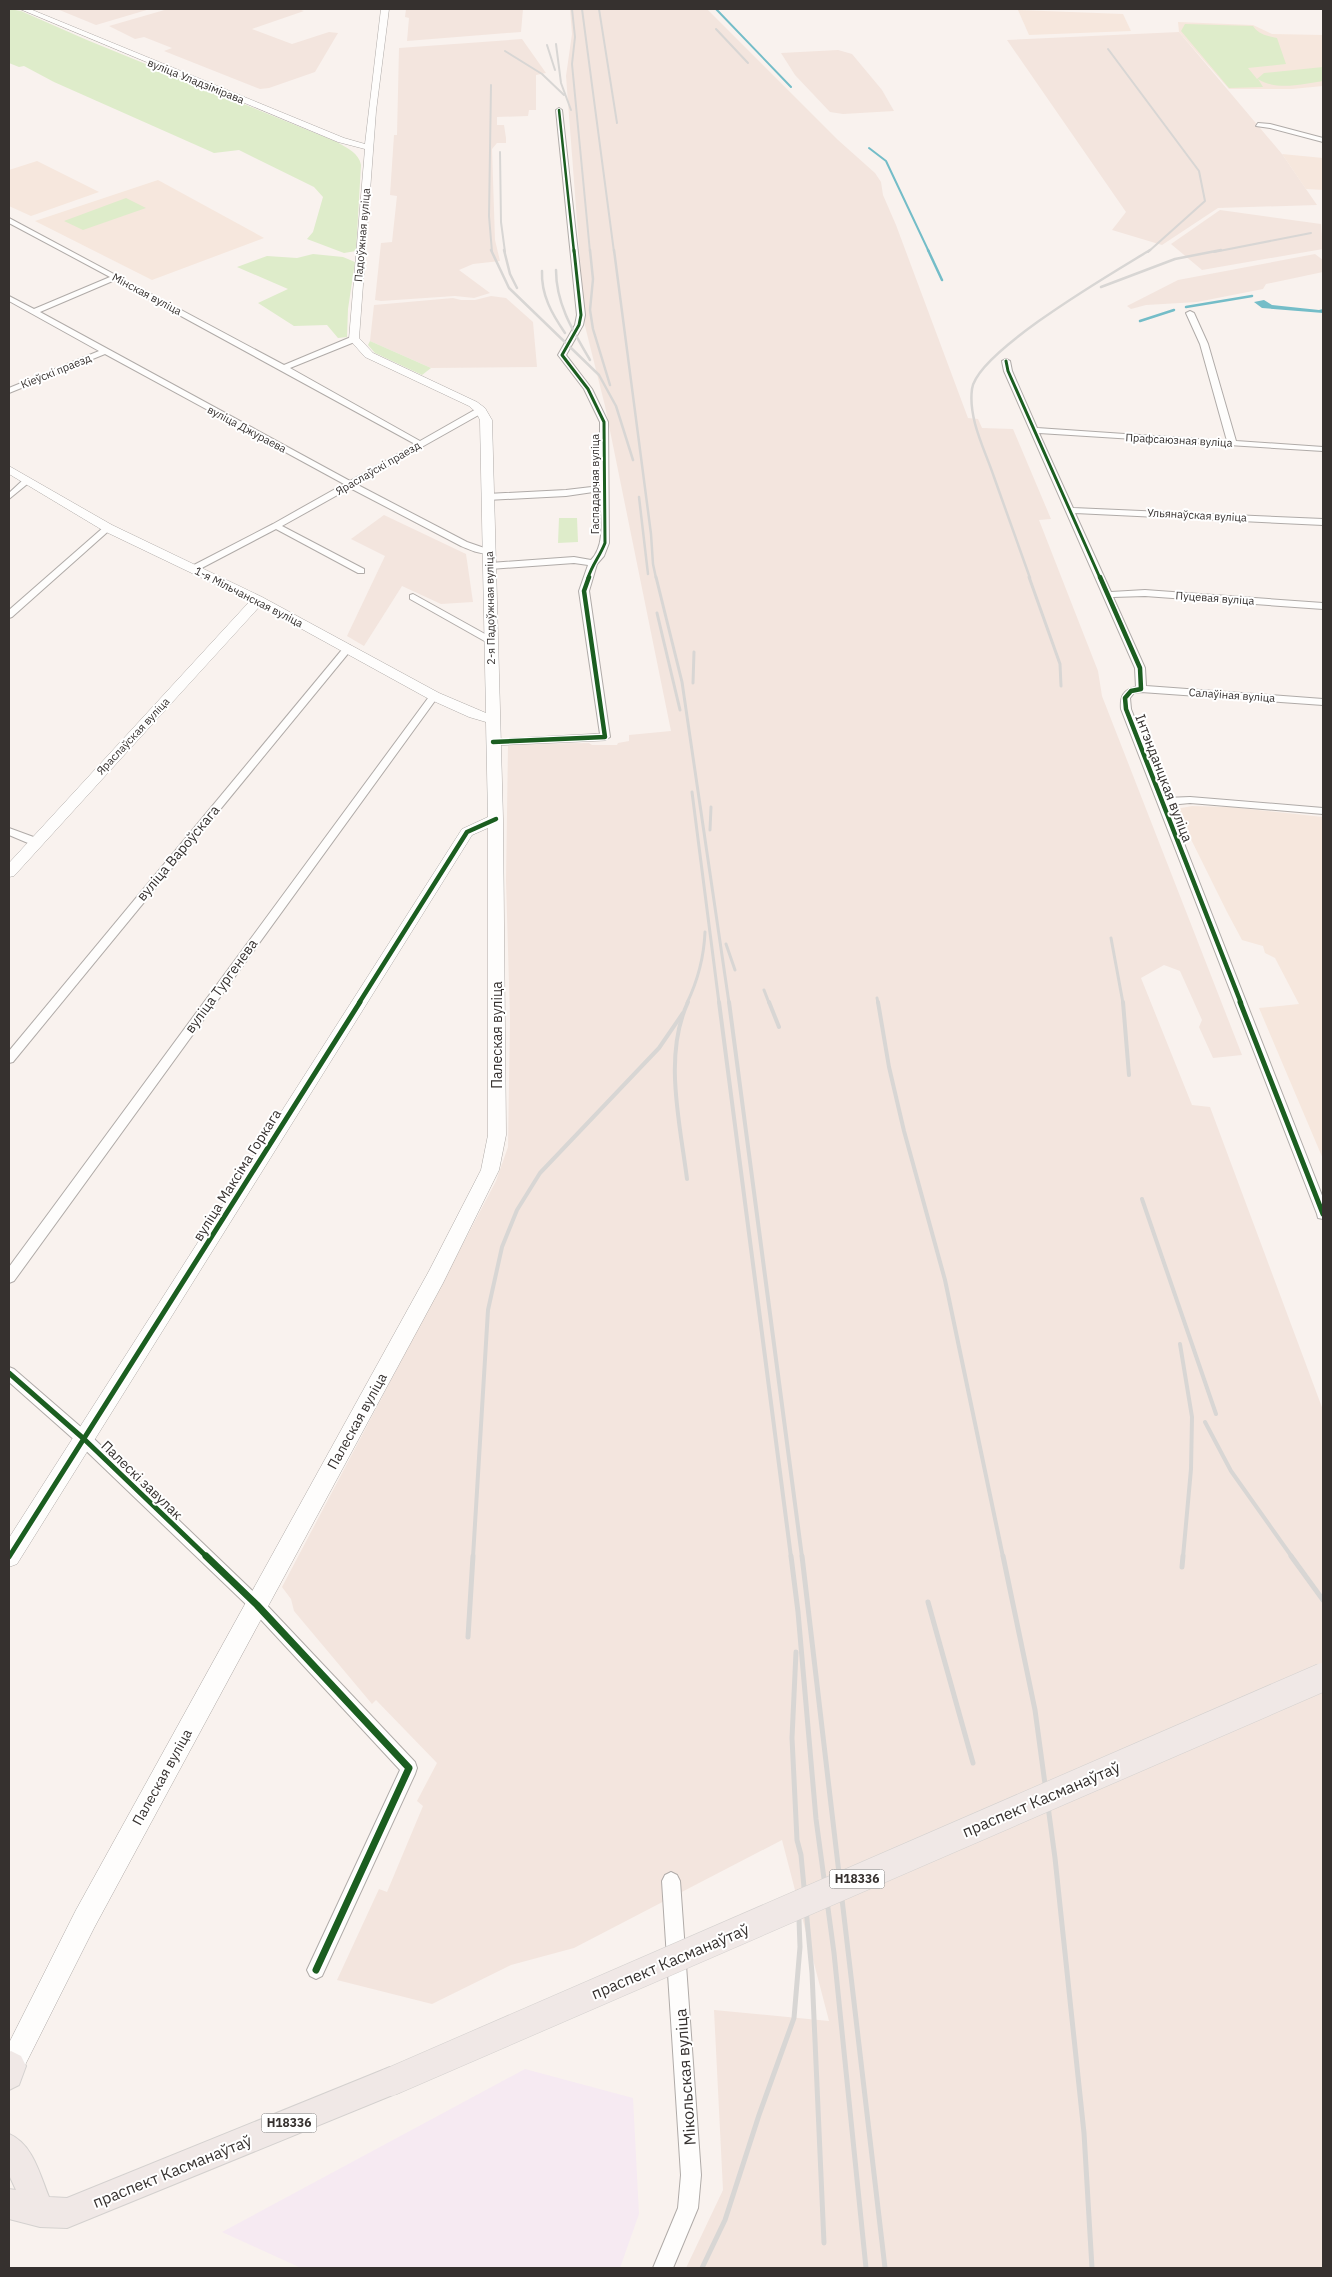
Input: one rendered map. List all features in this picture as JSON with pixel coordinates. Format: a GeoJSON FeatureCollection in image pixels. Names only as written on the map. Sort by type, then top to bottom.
{"type":"FeatureCollection","features":[{"type":"Feature","properties":{"kind":"main road","name":"вуліца Уладзімірава"},"geometry":{"type":"LineString","coordinates":[[24,9],[332,137],[370,148]]}},
{"type":"Feature","properties":{"kind":"main road","name":"Падоўжная вуліца"},"geometry":{"type":"LineString","coordinates":[[354,339],[355,306],[384,9]]}},
{"type":"Feature","properties":{"kind":"main road"},"geometry":{"type":"LineString","coordinates":[[354,339],[369,355],[461,398],[481,410]]}},
{"type":"Feature","properties":{"kind":"main road","name":"2-я Падоўжная вуліца"},"geometry":{"type":"LineString","coordinates":[[481,410],[486,420],[492,719]]}},
{"type":"Feature","properties":{"kind":"main road","name":"1-я Мільчанская вуліца"},"geometry":{"type":"LineString","coordinates":[[9,469],[108,528],[258,600],[434,696],[474,714],[492,719]]}},
{"type":"Feature","properties":{"kind":"main road","name":"Яраслаўская вуліца"},"geometry":{"type":"LineString","coordinates":[[9,872],[258,600]]}},
{"type":"Feature","properties":{"kind":"main road","name":"Палеская вуліца"},"geometry":{"type":"LineString","coordinates":[[9,2070],[94,1902],[436,1277],[490,1170],[497,1135],[496,818],[492,719]]}},
{"type":"Feature","properties":{"kind":"main road","name":"вуліца Максіма Горкага"},"geometry":{"type":"LineString","coordinates":[[9,1557],[467,832],[496,818]]}},
{"type":"Feature","properties":{"kind":"main road","name":"праспект Касманаўтаў"},"geometry":{"type":"LineString","coordinates":[[9,2204],[40,2212],[67,2213],[390,2082],[1323,1677]]}},
{"type":"Feature","properties":{"kind":"main road"},"geometry":{"type":"LineString","coordinates":[[9,2149],[22,2168],[40,2212]]}},
{"type":"Feature","properties":{"kind":"street","name":"Гаспадарчая вуліца"},"geometry":{"type":"LineString","coordinates":[[494,742],[604,737],[584,591],[593,563],[600,556],[605,543],[604,422],[588,389],[562,355],[579,325],[581,315],[559,110]]}},
{"type":"Feature","properties":{"kind":"street"},"geometry":{"type":"LineString","coordinates":[[1258,125],[1270,126],[1323,140]]}},
{"type":"Feature","properties":{"kind":"street","name":"Мінская вуліца"},"geometry":{"type":"LineString","coordinates":[[9,220],[284,368],[420,444]]}},
{"type":"Feature","properties":{"kind":"street"},"geometry":{"type":"LineString","coordinates":[[34,312],[116,278]]}},
{"type":"Feature","properties":{"kind":"street","name":"вуліца Джураева"},"geometry":{"type":"LineString","coordinates":[[9,298],[104,352],[349,485],[464,544],[476,549],[489,551]]}},
{"type":"Feature","properties":{"kind":"street"},"geometry":{"type":"LineString","coordinates":[[1190,313],[1204,344],[1232,443]]}},
{"type":"Feature","properties":{"kind":"street"},"geometry":{"type":"LineString","coordinates":[[284,368],[354,339]]}},
{"type":"Feature","properties":{"kind":"street","name":"Кіеўскі праезд"},"geometry":{"type":"LineString","coordinates":[[9,391],[104,352]]}},
{"type":"Feature","properties":{"kind":"street"},"geometry":{"type":"LineString","coordinates":[[1006,361],[1008,371],[1036,430],[1106,595],[1140,668],[1141,689]]}},
{"type":"Feature","properties":{"kind":"street"},"geometry":{"type":"LineString","coordinates":[[9,380],[19,386]]}},
{"type":"Feature","properties":{"kind":"street","name":"Яраслаўскі праезд"},"geometry":{"type":"LineString","coordinates":[[193,569],[276,526],[481,410]]}},
{"type":"Feature","properties":{"kind":"street","name":"Прафсаюзная вуліца"},"geometry":{"type":"LineString","coordinates":[[1036,430],[1323,449]]}},
{"type":"Feature","properties":{"kind":"street"},"geometry":{"type":"LineString","coordinates":[[9,497],[27,481]]}},
{"type":"Feature","properties":{"kind":"street"},"geometry":{"type":"LineString","coordinates":[[488,497],[566,493],[606,488]]}},
{"type":"Feature","properties":{"kind":"street","name":"Ульянаўская вуліца"},"geometry":{"type":"LineString","coordinates":[[1070,510],[1323,522]]}},
{"type":"Feature","properties":{"kind":"street"},"geometry":{"type":"LineString","coordinates":[[276,526],[361,571]]}},
{"type":"Feature","properties":{"kind":"street"},"geometry":{"type":"LineString","coordinates":[[9,615],[108,528]]}},
{"type":"Feature","properties":{"kind":"street"},"geometry":{"type":"LineString","coordinates":[[490,566],[574,560],[593,563]]}},
{"type":"Feature","properties":{"kind":"street","name":"Пуцевая вуліца"},"geometry":{"type":"LineString","coordinates":[[1106,595],[1145,593],[1323,606]]}},
{"type":"Feature","properties":{"kind":"street"},"geometry":{"type":"LineString","coordinates":[[413,597],[491,641]]}},
{"type":"Feature","properties":{"kind":"street","name":"вуліца Вароўскага"},"geometry":{"type":"LineString","coordinates":[[9,1059],[348,648]]}},
{"type":"Feature","properties":{"kind":"street","name":"Салаўіная вуліца"},"geometry":{"type":"LineString","coordinates":[[1141,689],[1323,702]]}},
{"type":"Feature","properties":{"kind":"street","name":"Інтэнданцкая вуліца"},"geometry":{"type":"LineString","coordinates":[[1141,689],[1131,691],[1125,698],[1126,709],[1323,1214]]}},
{"type":"Feature","properties":{"kind":"street","name":"вуліца Тургенева"},"geometry":{"type":"LineString","coordinates":[[9,1277],[434,696]]}},
{"type":"Feature","properties":{"kind":"street"},"geometry":{"type":"LineString","coordinates":[[1162,802],[1190,800],[1323,811]]}},
{"type":"Feature","properties":{"kind":"street"},"geometry":{"type":"LineString","coordinates":[[9,831],[35,842]]}},
{"type":"Feature","properties":{"kind":"street","name":"Палескі завулак"},"geometry":{"type":"LineString","coordinates":[[9,1373],[84,1439],[257,1605],[409,1768],[316,1970]]}},
{"type":"Feature","properties":{"kind":"street","name":"Мікольская вуліца"},"geometry":{"type":"LineString","coordinates":[[664,2268],[688,2208],[691,2175],[671,1882]]}},
{"type":"Feature","properties":{"kind":"shaded area"},"geometry":{"type":"Polygon","coordinates":[[[57,9],[150,9],[96,25],[57,9]]]}},
{"type":"Feature","properties":{"kind":"shaded area"},"geometry":{"type":"Polygon","coordinates":[[[168,9],[298,9],[304,11],[252,29],[292,44],[329,32],[338,33],[315,72],[269,88],[260,89],[164,51],[172,48],[144,37],[135,39],[109,26],[168,9]]]}},
{"type":"Feature","properties":{"kind":"shaded area"},"geometry":{"type":"Polygon","coordinates":[[[406,9],[523,9],[521,32],[407,41],[409,18],[405,17],[406,9]]]}},
{"type":"Feature","properties":{"kind":"shaded area"},"geometry":{"type":"Polygon","coordinates":[[[570,9],[707,9],[838,140],[875,173],[881,182],[883,195],[968,418],[978,419],[982,428],[1013,429],[1051,519],[1039,520],[1098,671],[1102,696],[1242,1055],[1213,1058],[1199,1027],[1202,1020],[1180,971],[1164,965],[1141,978],[1192,1105],[1210,1107],[1323,1410],[1323,2268],[686,2268],[723,2190],[714,2010],[829,2021],[782,1840],[574,1948],[511,1965],[432,2004],[337,1980],[379,1889],[387,1892],[423,1806],[417,1801],[437,1763],[376,1700],[372,1704],[294,1611],[291,1599],[282,1587],[496,1181],[508,1147],[510,1018],[506,881],[508,746],[514,744],[589,743],[592,745],[617,745],[618,743],[629,741],[629,735],[671,731],[605,406],[585,326],[566,76],[572,34],[570,9]]]}},
{"type":"Feature","properties":{"kind":"shaded area"},"geometry":{"type":"Polygon","coordinates":[[[1018,10],[1123,14],[1131,31],[1029,35],[1018,10]]]}},
{"type":"Feature","properties":{"kind":"shaded area"},"geometry":{"type":"Polygon","coordinates":[[[1178,22],[1253,25],[1272,34],[1323,35],[1323,86],[1292,89],[1229,89],[1179,32],[1178,22]]]}},
{"type":"Feature","properties":{"kind":"shaded area"},"geometry":{"type":"Polygon","coordinates":[[[1179,32],[1282,154],[1317,205],[1218,208],[1162,245],[1112,230],[1126,212],[1007,40],[1179,32]]]}},
{"type":"Feature","properties":{"kind":"shaded area"},"geometry":{"type":"Polygon","coordinates":[[[522,39],[546,73],[536,75],[536,110],[529,110],[528,116],[497,117],[497,125],[504,125],[506,138],[506,143],[497,143],[492,149],[495,240],[500,261],[473,264],[459,270],[490,293],[474,298],[455,296],[375,300],[381,243],[392,242],[397,196],[390,195],[394,135],[397,135],[399,48],[522,39]]]}},
{"type":"Feature","properties":{"kind":"shaded area"},"geometry":{"type":"Polygon","coordinates":[[[838,50],[852,54],[882,90],[894,111],[843,114],[830,112],[795,75],[781,53],[838,50]]]}},
{"type":"Feature","properties":{"kind":"shaded area"},"geometry":{"type":"Polygon","coordinates":[[[1282,154],[1323,158],[1323,190],[1306,189],[1282,154]]]}},
{"type":"Feature","properties":{"kind":"shaded area"},"geometry":{"type":"Polygon","coordinates":[[[37,161],[99,192],[31,216],[9,206],[9,170],[37,161]]]}},
{"type":"Feature","properties":{"kind":"shaded area"},"geometry":{"type":"Polygon","coordinates":[[[158,180],[264,238],[152,280],[35,221],[158,180]]]}},
{"type":"Feature","properties":{"kind":"shaded area"},"geometry":{"type":"Polygon","coordinates":[[[1220,210],[1321,224],[1323,249],[1202,270],[1171,244],[1220,210]]]}},
{"type":"Feature","properties":{"kind":"shaded area"},"geometry":{"type":"Polygon","coordinates":[[[1315,254],[1323,260],[1323,272],[1266,284],[1263,289],[1197,302],[1146,305],[1131,309],[1127,306],[1178,280],[1315,254]]]}},
{"type":"Feature","properties":{"kind":"shaded area"},"geometry":{"type":"Polygon","coordinates":[[[491,296],[506,298],[533,322],[537,367],[431,368],[370,341],[374,305],[453,298],[475,300],[491,296]]]}},
{"type":"Feature","properties":{"kind":"shaded area"},"geometry":{"type":"Polygon","coordinates":[[[384,515],[466,554],[473,602],[441,604],[402,586],[364,646],[347,636],[385,556],[351,539],[384,515]]]}},
{"type":"Feature","properties":{"kind":"shaded area"},"geometry":{"type":"Polygon","coordinates":[[[1192,806],[1230,807],[1323,817],[1323,1159],[1259,1008],[1299,1004],[1275,958],[1265,953],[1263,946],[1242,940],[1176,809],[1192,806]]]}},
{"type":"Feature","properties":{"kind":"shaded area"},"geometry":{"type":"Polygon","coordinates":[[[525,2069],[633,2098],[639,2214],[620,2268],[301,2268],[222,2232],[525,2069]]]}},
{"type":"Feature","properties":{"kind":"green space"},"geometry":{"type":"Polygon","coordinates":[[[9,9],[21,11],[87,40],[337,142],[348,149],[358,157],[361,165],[356,251],[344,253],[307,239],[313,232],[323,197],[314,187],[239,150],[214,153],[54,82],[24,66],[19,67],[9,63],[9,9]]]}},
{"type":"Feature","properties":{"kind":"green space"},"geometry":{"type":"Polygon","coordinates":[[[1185,24],[1253,26],[1267,36],[1277,38],[1286,64],[1248,68],[1257,79],[1264,73],[1323,67],[1323,81],[1281,86],[1265,83],[1258,79],[1263,87],[1229,88],[1181,31],[1185,24]]]}},
{"type":"Feature","properties":{"kind":"green space"},"geometry":{"type":"Polygon","coordinates":[[[126,198],[146,208],[83,230],[64,221],[126,198]]]}},
{"type":"Feature","properties":{"kind":"green space"},"geometry":{"type":"Polygon","coordinates":[[[313,254],[343,257],[355,262],[348,309],[347,337],[338,338],[327,325],[294,326],[258,303],[288,289],[237,267],[267,256],[297,258],[313,254]]]}},
{"type":"Feature","properties":{"kind":"green space"},"geometry":{"type":"Polygon","coordinates":[[[370,341],[431,368],[422,375],[375,353],[368,345],[370,341]]]}},
{"type":"Feature","properties":{"kind":"green space"},"geometry":{"type":"Polygon","coordinates":[[[559,518],[577,518],[578,542],[558,543],[559,518]]]}},
{"type":"Feature","properties":{"kind":"water"},"geometry":{"type":"Polygon","coordinates":[[[1264,300],[1272,305],[1323,309],[1323,313],[1262,308],[1254,302],[1264,300]]]}},
{"type":"Feature","properties":{"kind":"waterway"},"geometry":{"type":"LineString","coordinates":[[716,9],[791,87]]}},
{"type":"Feature","properties":{"kind":"waterway"},"geometry":{"type":"LineString","coordinates":[[869,148],[886,161],[929,252]]}},
{"type":"Feature","properties":{"kind":"waterway"},"geometry":{"type":"LineString","coordinates":[[928,250],[942,280]]}},
{"type":"Feature","properties":{"kind":"waterway"},"geometry":{"type":"LineString","coordinates":[[1186,307],[1252,296]]}},
{"type":"Feature","properties":{"kind":"waterway"},"geometry":{"type":"LineString","coordinates":[[1140,321],[1174,310]]}},
{"type":"Feature","properties":{"kind":"railway"},"geometry":{"type":"LineString","coordinates":[[572,9],[575,37],[572,64],[590,252]]}},
{"type":"Feature","properties":{"kind":"railway"},"geometry":{"type":"LineString","coordinates":[[582,9],[614,252]]}},
{"type":"Feature","properties":{"kind":"railway"},"geometry":{"type":"LineString","coordinates":[[599,9],[617,123]]}},
{"type":"Feature","properties":{"kind":"railway"},"geometry":{"type":"LineString","coordinates":[[716,29],[748,63]]}},
{"type":"Feature","properties":{"kind":"railway"},"geometry":{"type":"LineString","coordinates":[[556,44],[561,83],[571,110]]}},
{"type":"Feature","properties":{"kind":"railway"},"geometry":{"type":"LineString","coordinates":[[547,45],[555,70]]}},
{"type":"Feature","properties":{"kind":"railway"},"geometry":{"type":"LineString","coordinates":[[1108,49],[1199,171],[1205,201],[1148,252]]}},
{"type":"Feature","properties":{"kind":"railway"},"geometry":{"type":"LineString","coordinates":[[505,51],[542,74],[564,95]]}},
{"type":"Feature","properties":{"kind":"railway"},"geometry":{"type":"LineString","coordinates":[[491,85],[489,216],[492,252]]}},
{"type":"Feature","properties":{"kind":"railway"},"geometry":{"type":"LineString","coordinates":[[500,152],[501,222],[505,252]]}},
{"type":"Feature","properties":{"kind":"railway"},"geometry":{"type":"LineString","coordinates":[[1214,252],[1311,233]]}},
{"type":"Feature","properties":{"kind":"railway"},"geometry":{"type":"LineString","coordinates":[[491,250],[509,288],[599,375],[616,406],[633,460]]}},
{"type":"Feature","properties":{"kind":"railway"},"geometry":{"type":"LineString","coordinates":[[504,250],[510,274],[517,288]]}},
{"type":"Feature","properties":{"kind":"railway"},"geometry":{"type":"LineString","coordinates":[[590,250],[593,279],[590,310],[593,329],[610,385]]}},
{"type":"Feature","properties":{"kind":"railway"},"geometry":{"type":"LineString","coordinates":[[614,250],[656,578]]}},
{"type":"Feature","properties":{"kind":"railway"},"geometry":{"type":"LineString","coordinates":[[1030,578],[978,434],[972,412],[972,389],[980,373],[997,354],[1022,334],[1080,293],[1150,250]]}},
{"type":"Feature","properties":{"kind":"railway"},"geometry":{"type":"LineString","coordinates":[[1101,287],[1175,259],[1221,250]]}},
{"type":"Feature","properties":{"kind":"railway"},"geometry":{"type":"LineString","coordinates":[[556,270],[562,306],[590,360]]}},
{"type":"Feature","properties":{"kind":"railway"},"geometry":{"type":"LineString","coordinates":[[542,271],[545,296],[565,333]]}},
{"type":"Feature","properties":{"kind":"railway"},"geometry":{"type":"LineString","coordinates":[[639,497],[648,574]]}},
{"type":"Feature","properties":{"kind":"railway"},"geometry":{"type":"LineString","coordinates":[[656,577],[682,682],[729,1003]]}},
{"type":"Feature","properties":{"kind":"railway"},"geometry":{"type":"LineString","coordinates":[[1029,577],[1060,664],[1061,686]]}},
{"type":"Feature","properties":{"kind":"railway"},"geometry":{"type":"LineString","coordinates":[[657,613],[680,710]]}},
{"type":"Feature","properties":{"kind":"railway"},"geometry":{"type":"LineString","coordinates":[[693,683],[694,652]]}},
{"type":"Feature","properties":{"kind":"railway"},"geometry":{"type":"LineString","coordinates":[[692,792],[719,1003]]}},
{"type":"Feature","properties":{"kind":"railway"},"geometry":{"type":"LineString","coordinates":[[710,830],[711,807]]}},
{"type":"Feature","properties":{"kind":"railway"},"geometry":{"type":"LineString","coordinates":[[687,1003],[700,968],[705,932]]}},
{"type":"Feature","properties":{"kind":"railway"},"geometry":{"type":"LineString","coordinates":[[1111,938],[1123,1003]]}},
{"type":"Feature","properties":{"kind":"railway"},"geometry":{"type":"LineString","coordinates":[[726,944],[735,970]]}},
{"type":"Feature","properties":{"kind":"railway"},"geometry":{"type":"LineString","coordinates":[[764,990],[769,1003]]}},
{"type":"Feature","properties":{"kind":"railway"},"geometry":{"type":"LineString","coordinates":[[877,998],[878,1003]]}},
{"type":"Feature","properties":{"kind":"railway"},"geometry":{"type":"LineString","coordinates":[[687,1179],[678,1112],[675,1067],[676,1044],[680,1023],[688,1002]]}},
{"type":"Feature","properties":{"kind":"railway"},"geometry":{"type":"LineString","coordinates":[[719,1002],[791,1557]]}},
{"type":"Feature","properties":{"kind":"railway"},"geometry":{"type":"LineString","coordinates":[[729,1002],[802,1557]]}},
{"type":"Feature","properties":{"kind":"railway"},"geometry":{"type":"LineString","coordinates":[[769,1002],[779,1027]]}},
{"type":"Feature","properties":{"kind":"railway"},"geometry":{"type":"LineString","coordinates":[[878,1002],[889,1067],[904,1131],[945,1280],[1003,1557]]}},
{"type":"Feature","properties":{"kind":"railway"},"geometry":{"type":"LineString","coordinates":[[1123,1002],[1129,1075]]}},
{"type":"Feature","properties":{"kind":"railway"},"geometry":{"type":"LineString","coordinates":[[473,1557],[488,1310],[502,1247],[517,1210],[540,1173],[659,1048],[683,1013]]}},
{"type":"Feature","properties":{"kind":"railway"},"geometry":{"type":"LineString","coordinates":[[1142,1199],[1216,1414]]}},
{"type":"Feature","properties":{"kind":"railway"},"geometry":{"type":"LineString","coordinates":[[1180,1344],[1192,1417],[1191,1469],[1183,1557]]}},
{"type":"Feature","properties":{"kind":"railway"},"geometry":{"type":"LineString","coordinates":[[1205,1422],[1231,1471],[1292,1557]]}},
{"type":"Feature","properties":{"kind":"railway"},"geometry":{"type":"LineString","coordinates":[[468,1637],[473,1556]]}},
{"type":"Feature","properties":{"kind":"railway"},"geometry":{"type":"LineString","coordinates":[[791,1556],[798,1612],[816,1819],[834,1953],[866,2268]]}},
{"type":"Feature","properties":{"kind":"railway"},"geometry":{"type":"LineString","coordinates":[[802,1556],[885,2268]]}},
{"type":"Feature","properties":{"kind":"railway"},"geometry":{"type":"LineString","coordinates":[[1003,1556],[1035,1710],[1055,1858],[1084,2133],[1092,2268]]}},
{"type":"Feature","properties":{"kind":"railway"},"geometry":{"type":"LineString","coordinates":[[1182,1567],[1183,1556]]}},
{"type":"Feature","properties":{"kind":"railway"},"geometry":{"type":"LineString","coordinates":[[1291,1556],[1323,1600]]}},
{"type":"Feature","properties":{"kind":"railway"},"geometry":{"type":"LineString","coordinates":[[928,1602],[973,1763]]}},
{"type":"Feature","properties":{"kind":"railway"},"geometry":{"type":"LineString","coordinates":[[796,1652],[792,1738],[797,1840],[801,1855],[812,1973],[824,2243]]}},
{"type":"Feature","properties":{"kind":"railway"},"geometry":{"type":"LineString","coordinates":[[702,2268],[725,2220],[759,2115],[794,2018],[800,1947],[798,1892]]}},
{"type":"Feature","properties":{"kind":"cycle path"},"geometry":{"type":"LineString","coordinates":[[493,742],[605,737],[584,591],[593,563],[600,556],[605,543],[604,422],[588,389],[562,355],[579,325],[581,315],[559,110]]}},
{"type":"Feature","properties":{"kind":"cycle path"},"geometry":{"type":"LineString","coordinates":[[1006,361],[1008,371],[1140,668],[1141,689],[1131,691],[1125,698],[1126,709],[1323,1214]]}},
{"type":"Feature","properties":{"kind":"cycle path"},"geometry":{"type":"LineString","coordinates":[[9,1557],[467,832],[496,819]]}},
{"type":"Feature","properties":{"kind":"cycle path"},"geometry":{"type":"LineString","coordinates":[[9,1373],[84,1439],[257,1605],[409,1768],[316,1970]]}}]}
